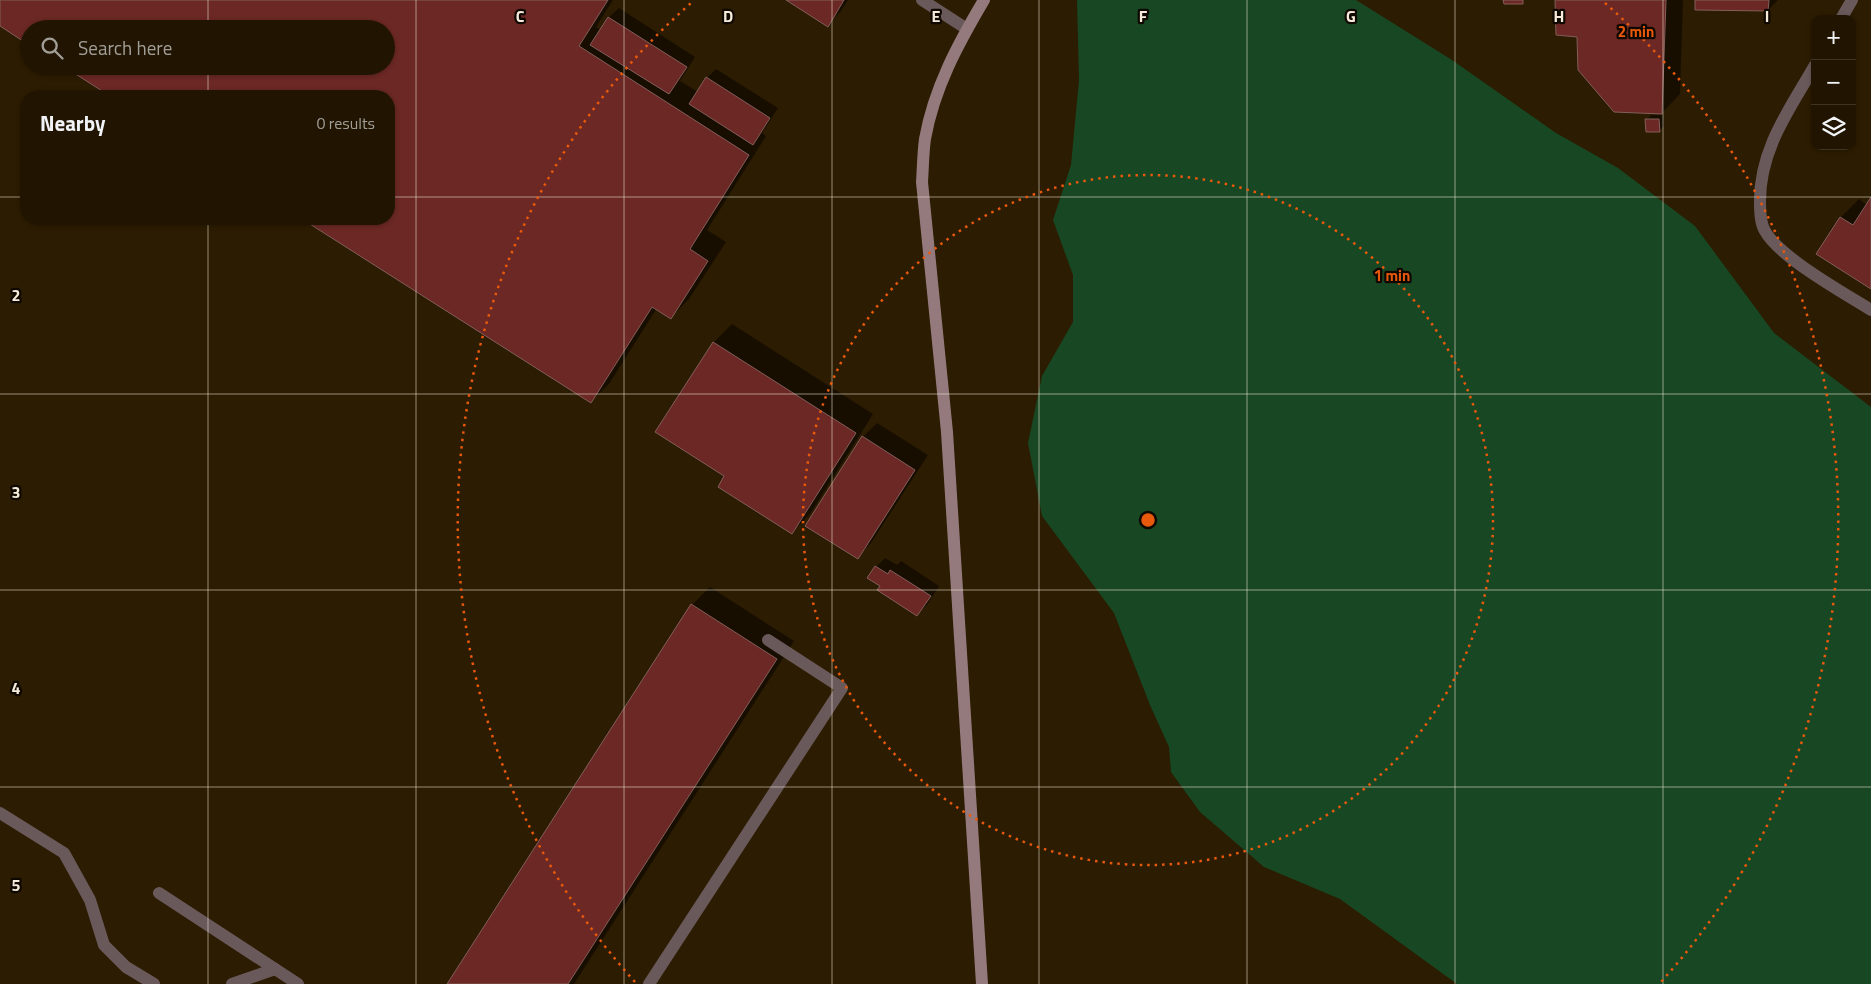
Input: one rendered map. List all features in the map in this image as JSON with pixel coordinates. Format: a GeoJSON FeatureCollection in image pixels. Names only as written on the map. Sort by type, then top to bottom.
{"type":"FeatureCollection","features":[{"type":"Feature","properties":{"kind":"street"},"geometry":{"type":"LineString","coordinates":[[922,0],[967,29]]}},
{"type":"Feature","properties":{"kind":"street"},"geometry":{"type":"LineString","coordinates":[[982,984],[947,432],[922,182],[925,140],[936,93],[967,29],[984,0]]}},
{"type":"Feature","properties":{"kind":"street"},"geometry":{"type":"LineString","coordinates":[[1844,15],[1852,0]]}},
{"type":"Feature","properties":{"kind":"street"},"geometry":{"type":"LineString","coordinates":[[1811,72],[1770,143],[1760,184],[1760,212],[1764,230],[1786,254],[1871,310]]}},
{"type":"Feature","properties":{"kind":"street"},"geometry":{"type":"LineString","coordinates":[[649,984],[842,688],[768,640]]}},
{"type":"Feature","properties":{"kind":"street"},"geometry":{"type":"LineString","coordinates":[[0,813],[64,853],[90,900],[104,946],[126,967],[154,984]]}},
{"type":"Feature","properties":{"kind":"street"},"geometry":{"type":"LineString","coordinates":[[158,893],[298,984]]}},
{"type":"Feature","properties":{"kind":"street"},"geometry":{"type":"LineString","coordinates":[[232,984],[275,969]]}},
{"type":"Feature","properties":{"kind":"green space"},"geometry":{"type":"Polygon","coordinates":[[[1077,0],[1356,0],[1452,60],[1556,133],[1618,168],[1695,226],[1774,333],[1871,407],[1871,984],[1457,984],[1340,899],[1264,867],[1200,812],[1171,772],[1169,747],[1150,705],[1114,613],[1042,516],[1028,443],[1042,376],[1073,322],[1073,275],[1053,220],[1071,165],[1079,80],[1077,0]]]}},
{"type":"Feature","properties":{"kind":"building"},"geometry":{"type":"Polygon","coordinates":[[[0,0],[608,0],[579,46],[749,155],[690,249],[708,261],[671,319],[652,307],[591,403],[311,225],[395,225],[395,90],[101,90],[77,75],[395,75],[395,20],[20,20],[20,39],[0,26],[0,0]]]}},
{"type":"Feature","properties":{"kind":"building"},"geometry":{"type":"Polygon","coordinates":[[[786,0],[844,0],[828,27],[786,0]]]}},
{"type":"Feature","properties":{"kind":"building"},"geometry":{"type":"Polygon","coordinates":[[[1503,0],[1523,0],[1523,4],[1504,4],[1503,0]]]}},
{"type":"Feature","properties":{"kind":"building"},"geometry":{"type":"Polygon","coordinates":[[[1555,0],[1666,0],[1662,114],[1614,112],[1578,70],[1577,37],[1556,35],[1555,0]]]}},
{"type":"Feature","properties":{"kind":"building"},"geometry":{"type":"Polygon","coordinates":[[[1695,0],[1769,0],[1768,11],[1695,10],[1695,0]]]}},
{"type":"Feature","properties":{"kind":"building"},"geometry":{"type":"Polygon","coordinates":[[[608,17],[687,67],[669,94],[590,45],[608,17]]]}},
{"type":"Feature","properties":{"kind":"building"},"geometry":{"type":"Polygon","coordinates":[[[706,77],[770,118],[753,145],[689,104],[706,77]]]}},
{"type":"Feature","properties":{"kind":"building"},"geometry":{"type":"Polygon","coordinates":[[[1645,119],[1659,119],[1660,132],[1646,132],[1645,119]]]}},
{"type":"Feature","properties":{"kind":"building"},"geometry":{"type":"Polygon","coordinates":[[[1871,197],[1871,289],[1816,254],[1840,217],[1853,225],[1871,197]]]}},
{"type":"Feature","properties":{"kind":"building"},"geometry":{"type":"Polygon","coordinates":[[[713,342],[856,433],[792,534],[718,487],[724,476],[655,432],[713,342]]]}},
{"type":"Feature","properties":{"kind":"building"},"geometry":{"type":"Polygon","coordinates":[[[862,436],[915,470],[858,559],[805,526],[862,436]]]}},
{"type":"Feature","properties":{"kind":"building"},"geometry":{"type":"Polygon","coordinates":[[[875,566],[888,574],[890,570],[931,596],[917,616],[877,590],[880,586],[867,578],[875,566]]]}},
{"type":"Feature","properties":{"kind":"building"},"geometry":{"type":"Polygon","coordinates":[[[691,604],[777,659],[568,984],[447,984],[691,604]]]}}]}
